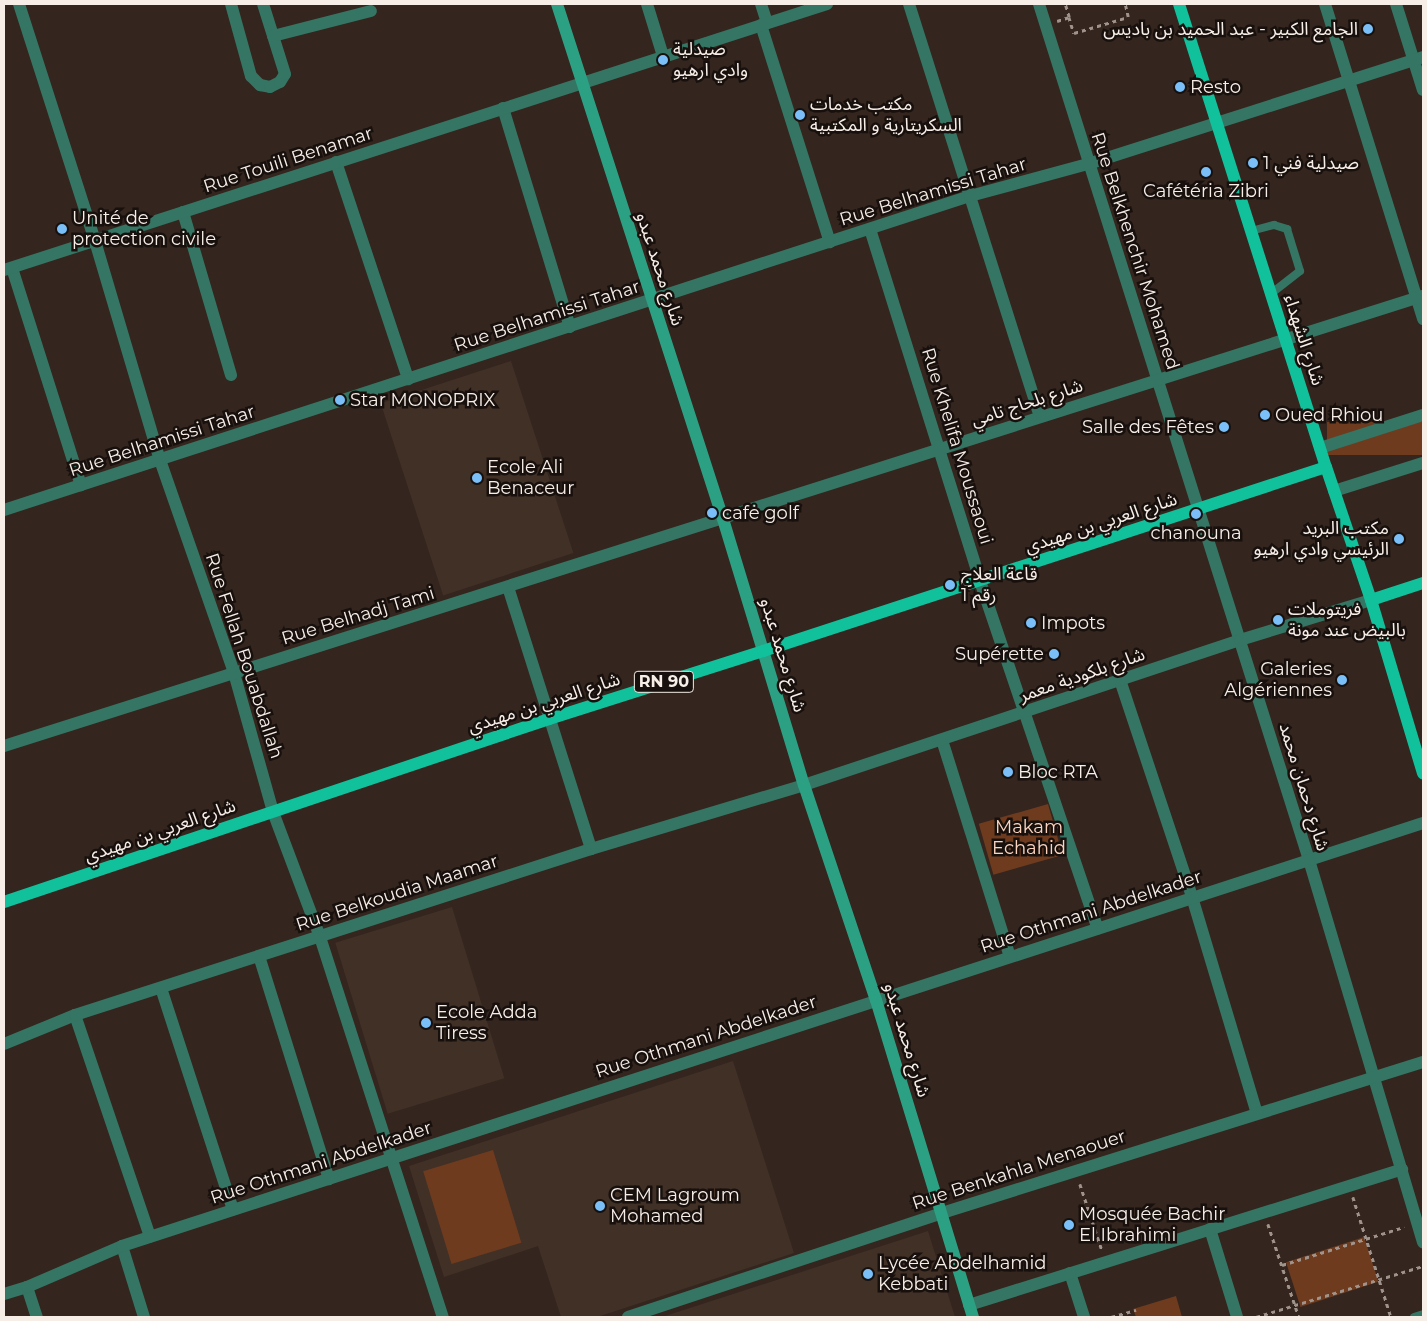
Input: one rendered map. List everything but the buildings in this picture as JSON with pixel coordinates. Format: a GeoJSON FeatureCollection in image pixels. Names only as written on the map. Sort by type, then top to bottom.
{"type":"FeatureCollection","features":[{"type":"Feature","properties":{"kind":"main road","name":"شارع الشهداء"},"geometry":{"type":"LineString","coordinates":[[1179,4],[1326,467],[1371,600],[1423,773]]}},
{"type":"Feature","properties":{"kind":"main road","name":"شارع العربي بن مهيدي"},"geometry":{"type":"LineString","coordinates":[[4,902],[549,718],[763,652],[1326,467]]}},
{"type":"Feature","properties":{"kind":"main road"},"geometry":{"type":"LineString","coordinates":[[1371,600],[1423,583]]}},
{"type":"Feature","properties":{"kind":"street","name":"Rue Fellah Bouabdallah"},"geometry":{"type":"LineString","coordinates":[[19,4],[95,241],[160,460],[234,673],[274,812],[320,937],[443,1317]]}},
{"type":"Feature","properties":{"kind":"street"},"geometry":{"type":"LineString","coordinates":[[231,4],[252,76],[260,85],[270,87],[280,82],[285,74],[263,4]]}},
{"type":"Feature","properties":{"kind":"street","name":"شارع محمد عبدو"},"geometry":{"type":"LineString","coordinates":[[557,4],[651,301],[723,519],[804,786],[876,1000],[971,1311]]}},
{"type":"Feature","properties":{"kind":"street"},"geometry":{"type":"LineString","coordinates":[[647,4],[663,56]]}},
{"type":"Feature","properties":{"kind":"street"},"geometry":{"type":"LineString","coordinates":[[761,4],[764,24],[830,242]]}},
{"type":"Feature","properties":{"kind":"street","name":"Rue Touili Benamar"},"geometry":{"type":"LineString","coordinates":[[8,269],[827,4]]}},
{"type":"Feature","properties":{"kind":"street"},"geometry":{"type":"LineString","coordinates":[[909,4],[1040,417]]}},
{"type":"Feature","properties":{"kind":"street","name":"Rue Belkhenchir Mohamed"},"geometry":{"type":"LineString","coordinates":[[1039,4],[1198,509]]}},
{"type":"Feature","properties":{"kind":"street"},"geometry":{"type":"LineString","coordinates":[[1324,4],[1420,297],[1423,319]]}},
{"type":"Feature","properties":{"kind":"street"},"geometry":{"type":"LineString","coordinates":[[1396,4],[1419,59],[1423,90]]}},
{"type":"Feature","properties":{"kind":"street"},"geometry":{"type":"LineString","coordinates":[[273,36],[371,10]]}},
{"type":"Feature","properties":{"kind":"street","name":"Rue Belhamissi Tahar"},"geometry":{"type":"LineString","coordinates":[[4,510],[970,196],[1088,164],[1419,59]]}},
{"type":"Feature","properties":{"kind":"street"},"geometry":{"type":"LineString","coordinates":[[503,108],[570,327]]}},
{"type":"Feature","properties":{"kind":"street"},"geometry":{"type":"LineString","coordinates":[[336,162],[408,379]]}},
{"type":"Feature","properties":{"kind":"street"},"geometry":{"type":"LineString","coordinates":[[182,212],[230,375]]}},
{"type":"Feature","properties":{"kind":"street","name":"Rue Khelifa Moussaoui"},"geometry":{"type":"LineString","coordinates":[[870,230],[941,449],[980,581],[1098,929]]}},
{"type":"Feature","properties":{"kind":"street"},"geometry":{"type":"LineString","coordinates":[[8,269],[81,485]]}},
{"type":"Feature","properties":{"kind":"street","name":"شارع بلحاج تامي"},"geometry":{"type":"LineString","coordinates":[[723,519],[1420,297]]}},
{"type":"Feature","properties":{"kind":"street"},"geometry":{"type":"LineString","coordinates":[[1320,448],[1423,415]]}},
{"type":"Feature","properties":{"kind":"street"},"geometry":{"type":"LineString","coordinates":[[1334,491],[1423,463]]}},
{"type":"Feature","properties":{"kind":"street","name":"شارع دحمان محمد"},"geometry":{"type":"LineString","coordinates":[[1198,509],[1309,860],[1423,1242]]}},
{"type":"Feature","properties":{"kind":"street","name":"Rue Belhadj Tami"},"geometry":{"type":"LineString","coordinates":[[4,746],[723,519]]}},
{"type":"Feature","properties":{"kind":"street"},"geometry":{"type":"LineString","coordinates":[[508,587],[590,849]]}},
{"type":"Feature","properties":{"kind":"street","name":"شارع بلكودية معمر"},"geometry":{"type":"LineString","coordinates":[[804,786],[1240,640],[1371,600]]}},
{"type":"Feature","properties":{"kind":"street"},"geometry":{"type":"LineString","coordinates":[[1120,680],[1192,897],[1257,1114]]}},
{"type":"Feature","properties":{"kind":"street"},"geometry":{"type":"LineString","coordinates":[[942,740],[1010,957]]}},
{"type":"Feature","properties":{"kind":"street","name":"Rue Belkoudia Maamar"},"geometry":{"type":"LineString","coordinates":[[4,1044],[75,1015],[590,849],[804,786]]}},
{"type":"Feature","properties":{"kind":"street","name":"Rue Othmani Abdelkader"},"geometry":{"type":"LineString","coordinates":[[4,1294],[27,1287],[122,1246],[1423,823]]}},
{"type":"Feature","properties":{"kind":"street"},"geometry":{"type":"LineString","coordinates":[[259,956],[329,1179]]}},
{"type":"Feature","properties":{"kind":"street"},"geometry":{"type":"LineString","coordinates":[[160,988],[233,1210]]}},
{"type":"Feature","properties":{"kind":"street"},"geometry":{"type":"LineString","coordinates":[[75,1015],[150,1237]]}},
{"type":"Feature","properties":{"kind":"street","name":"Rue Benkahla Menaouer"},"geometry":{"type":"LineString","coordinates":[[628,1317],[942,1213],[1423,1062]]}},
{"type":"Feature","properties":{"kind":"street"},"geometry":{"type":"LineString","coordinates":[[971,1311],[1070,1273],[1402,1169]]}},
{"type":"Feature","properties":{"kind":"street"},"geometry":{"type":"LineString","coordinates":[[1210,1229],[1237,1317]]}},
{"type":"Feature","properties":{"kind":"street"},"geometry":{"type":"LineString","coordinates":[[122,1246],[144,1317]]}},
{"type":"Feature","properties":{"kind":"street"},"geometry":{"type":"LineString","coordinates":[[1070,1273],[1084,1317]]}},
{"type":"Feature","properties":{"kind":"street"},"geometry":{"type":"LineString","coordinates":[[27,1287],[37,1317]]}},
{"type":"Feature","properties":{"kind":"lane"},"geometry":{"type":"LineString","coordinates":[[1251,231],[1274,225],[1287,229],[1300,271],[1271,294]]}},
{"type":"Feature","properties":{"kind":"lane"},"geometry":{"type":"LineString","coordinates":[[1414,1317],[1423,1314]]}},
{"type":"Feature","properties":{"kind":"path"},"geometry":{"type":"LineString","coordinates":[[1065,4],[1074,33],[1128,17],[1125,4]]}},
{"type":"Feature","properties":{"kind":"path"},"geometry":{"type":"LineString","coordinates":[[1046,25],[1069,17]]}},
{"type":"Feature","properties":{"kind":"path"},"geometry":{"type":"LineString","coordinates":[[1075,1171],[1106,1262]]}},
{"type":"Feature","properties":{"kind":"path"},"geometry":{"type":"LineString","coordinates":[[1350,1186],[1392,1317]]}},
{"type":"Feature","properties":{"kind":"path"},"geometry":{"type":"LineString","coordinates":[[1264,1212],[1299,1317]]}},
{"type":"Feature","properties":{"kind":"path"},"geometry":{"type":"LineString","coordinates":[[1282,1265],[1418,1223]]}},
{"type":"Feature","properties":{"kind":"path"},"geometry":{"type":"LineString","coordinates":[[1256,1317],[1423,1266]]}},
{"type":"Feature","properties":{"kind":"path"},"geometry":{"type":"LineString","coordinates":[[1111,1317],[1136,1310]]}},
{"type":"Feature","properties":{"kind":"shaded area","name":"Ecole Ali Benaceur"},"geometry":{"type":"Polygon","coordinates":[[[511,361],[573,553],[443,595],[381,403],[511,361]]]}},
{"type":"Feature","properties":{"kind":"shaded area","name":"Ecole Adda Tiress"},"geometry":{"type":"Polygon","coordinates":[[[452,907],[504,1078],[388,1114],[335,943],[452,907]]]}},
{"type":"Feature","properties":{"kind":"shaded area","name":"CEM Lagroum Mohamed"},"geometry":{"type":"Polygon","coordinates":[[[733,1061],[794,1253],[597,1317],[561,1317],[538,1246],[444,1277],[409,1166],[733,1061]]]}},
{"type":"Feature","properties":{"kind":"shaded area","name":"Lycée Abdelhamid Kebbati"},"geometry":{"type":"Polygon","coordinates":[[[928,1231],[955,1317],[662,1317],[928,1231]]]}},
{"type":"Feature","properties":{"kind":"green space"},"geometry":{"type":"Polygon","coordinates":[[[1327,422],[1423,422],[1423,455],[1327,455],[1327,422]]]}},
{"type":"Feature","properties":{"kind":"green space","name":"Makam Echahid"},"geometry":{"type":"Polygon","coordinates":[[[1048,804],[1063,855],[993,875],[979,824],[1048,804]]]}},
{"type":"Feature","properties":{"kind":"green space"},"geometry":{"type":"Polygon","coordinates":[[[493,1150],[521,1243],[452,1264],[423,1171],[493,1150]]]}},
{"type":"Feature","properties":{"kind":"green space"},"geometry":{"type":"Polygon","coordinates":[[[1364,1237],[1379,1282],[1301,1307],[1286,1262],[1364,1237]]]}},
{"type":"Feature","properties":{"kind":"green space"},"geometry":{"type":"Polygon","coordinates":[[[1176,1296],[1182,1317],[1136,1317],[1133,1309],[1176,1296]]]}},
{"type":"Feature","properties":{"kind":"place","name":"الجامع الكبير - عبد الحميد بن باديس"},"geometry":{"type":"Point","coordinates":[1368,29]}},
{"type":"Feature","properties":{"kind":"place","name":"صيدلية وادي ارهيو"},"geometry":{"type":"Point","coordinates":[663,60]}},
{"type":"Feature","properties":{"kind":"place","name":"Resto"},"geometry":{"type":"Point","coordinates":[1180,87]}},
{"type":"Feature","properties":{"kind":"place","name":"مكتب خدمات السكريتارية و المكتبية"},"geometry":{"type":"Point","coordinates":[800,115]}},
{"type":"Feature","properties":{"kind":"place","name":"صيدلية فني 1"},"geometry":{"type":"Point","coordinates":[1253,163]}},
{"type":"Feature","properties":{"kind":"place","name":"Cafétéria Zibri"},"geometry":{"type":"Point","coordinates":[1206,172]}},
{"type":"Feature","properties":{"kind":"place","name":"Unité de protection civile"},"geometry":{"type":"Point","coordinates":[62,229]}},
{"type":"Feature","properties":{"kind":"place","name":"Star MONOPRIX"},"geometry":{"type":"Point","coordinates":[340,400]}},
{"type":"Feature","properties":{"kind":"place","name":"Oued Rhiou"},"geometry":{"type":"Point","coordinates":[1265,415]}},
{"type":"Feature","properties":{"kind":"place","name":"Salle des Fêtes"},"geometry":{"type":"Point","coordinates":[1224,427]}},
{"type":"Feature","properties":{"kind":"place","name":"Ecole Ali Benaceur"},"geometry":{"type":"Point","coordinates":[477,478]}},
{"type":"Feature","properties":{"kind":"place","name":"cafė golf"},"geometry":{"type":"Point","coordinates":[712,513]}},
{"type":"Feature","properties":{"kind":"place","name":"chanouna"},"geometry":{"type":"Point","coordinates":[1196,514]}},
{"type":"Feature","properties":{"kind":"place","name":"مكتب البريد الرئيسي وادي ارهيو"},"geometry":{"type":"Point","coordinates":[1399,539]}},
{"type":"Feature","properties":{"kind":"place","name":"قاعة العلاج رقم 1"},"geometry":{"type":"Point","coordinates":[950,585]}},
{"type":"Feature","properties":{"kind":"place","name":"فريتوملات بالبيض عند مونة"},"geometry":{"type":"Point","coordinates":[1278,620]}},
{"type":"Feature","properties":{"kind":"place","name":"Impots"},"geometry":{"type":"Point","coordinates":[1031,623]}},
{"type":"Feature","properties":{"kind":"place","name":"Supérette"},"geometry":{"type":"Point","coordinates":[1054,654]}},
{"type":"Feature","properties":{"kind":"place","name":"Galeries Algériennes"},"geometry":{"type":"Point","coordinates":[1342,680]}},
{"type":"Feature","properties":{"kind":"place","name":"Bloc RTA"},"geometry":{"type":"Point","coordinates":[1008,772]}},
{"type":"Feature","properties":{"kind":"place","name":"Ecole Adda Tiress"},"geometry":{"type":"Point","coordinates":[426,1023]}},
{"type":"Feature","properties":{"kind":"place","name":"CEM Lagroum Mohamed"},"geometry":{"type":"Point","coordinates":[600,1206]}},
{"type":"Feature","properties":{"kind":"place","name":"Mosquée Bachir El Ibrahimi"},"geometry":{"type":"Point","coordinates":[1069,1225]}},
{"type":"Feature","properties":{"kind":"place","name":"Lycée Abdelhamid Kebbati"},"geometry":{"type":"Point","coordinates":[868,1274]}}]}
